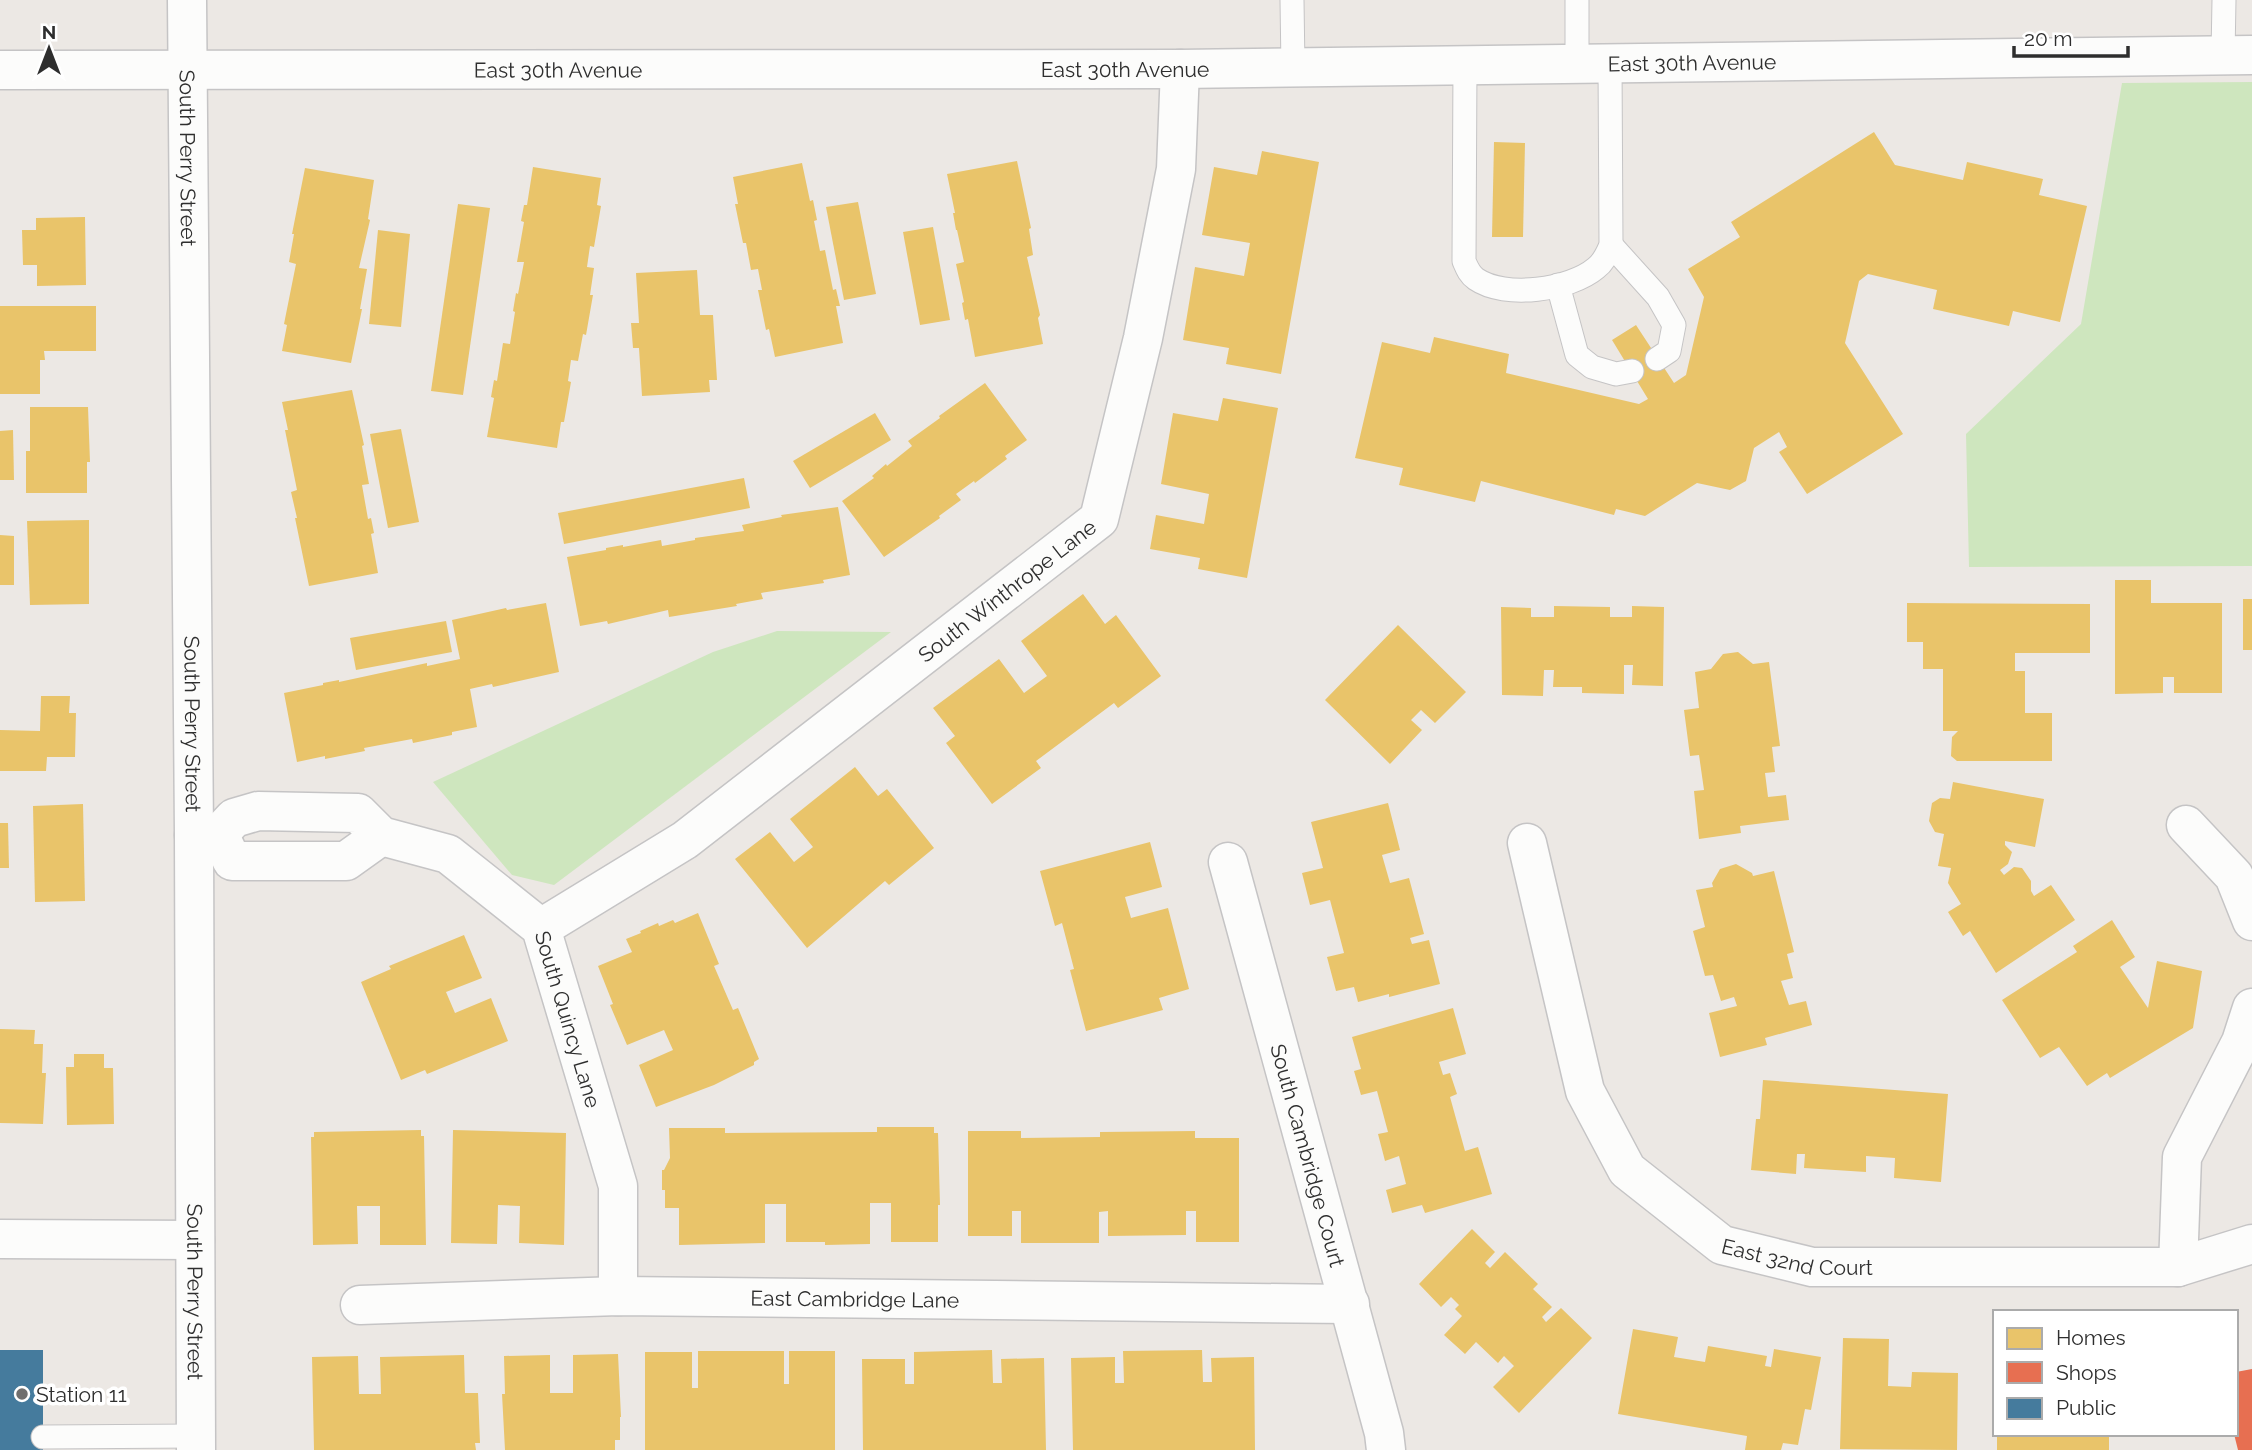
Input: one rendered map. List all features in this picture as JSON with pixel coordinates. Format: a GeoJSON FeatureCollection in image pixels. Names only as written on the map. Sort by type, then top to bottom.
{"type":"FeatureCollection","features":[{"type":"Feature","properties":{"kind":"street","name":"South Perry Street"},"geometry":{"type":"LineString","coordinates":[[187,0],[206,835],[195,1240],[196,1443]]}},
{"type":"Feature","properties":{"kind":"street","name":"East 30th Avenue"},"geometry":{"type":"LineString","coordinates":[[0,70],[1180,69],[2238,55]]}},
{"type":"Feature","properties":{"kind":"street","name":"South Winthrope Lane"},"geometry":{"type":"LineString","coordinates":[[541,928],[685,839],[1099,519],[1143,338],[1177,169],[1180,69]]}},
{"type":"Feature","properties":{"kind":"street","name":"South Quincy Lane"},"geometry":{"type":"LineString","coordinates":[[206,835],[234,818],[258,811],[358,813],[381,836],[448,854],[541,928],[618,1186],[618,1296]]}},
{"type":"Feature","properties":{"kind":"street"},"geometry":{"type":"LineString","coordinates":[[2186,825],[2234,876],[2252,921]]}},
{"type":"Feature","properties":{"kind":"street"},"geometry":{"type":"LineString","coordinates":[[206,835],[232,861],[346,861],[381,836]]}},
{"type":"Feature","properties":{"kind":"street","name":"East 32nd Court"},"geometry":{"type":"LineString","coordinates":[[1527,843],[1585,1091],[1627,1170],[1722,1245],[1812,1267],[2178,1267],[2252,1244]]}},
{"type":"Feature","properties":{"kind":"street","name":"South Cambridge Court"},"geometry":{"type":"LineString","coordinates":[[1228,862],[1350,1304],[1384,1433],[1386,1450]]}},
{"type":"Feature","properties":{"kind":"street"},"geometry":{"type":"LineString","coordinates":[[2178,1267],[2182,1157],[2241,1042],[2252,1008]]}},
{"type":"Feature","properties":{"kind":"street"},"geometry":{"type":"LineString","coordinates":[[0,1239],[195,1240]]}},
{"type":"Feature","properties":{"kind":"street","name":"East Cambridge Lane"},"geometry":{"type":"LineString","coordinates":[[360,1305],[618,1296],[1350,1304]]}},
{"type":"Feature","properties":{"kind":"lane"},"geometry":{"type":"LineString","coordinates":[[1292,0],[1293,68]]}},
{"type":"Feature","properties":{"kind":"lane"},"geometry":{"type":"LineString","coordinates":[[1465,65],[1464,261],[1469,272],[1491,286],[1530,290],[1558,285],[1595,269],[1606,258],[1611,245],[1594,64],[1577,0]]}},
{"type":"Feature","properties":{"kind":"lane"},"geometry":{"type":"LineString","coordinates":[[2224,0],[2238,55]]}},
{"type":"Feature","properties":{"kind":"lane"},"geometry":{"type":"LineString","coordinates":[[1611,245],[1658,297],[1674,325],[1669,351],[1657,359]]}},
{"type":"Feature","properties":{"kind":"lane"},"geometry":{"type":"LineString","coordinates":[[1558,285],[1577,355],[1592,367],[1616,374],[1632,371]]}},
{"type":"Feature","properties":{"kind":"lane"},"geometry":{"type":"LineString","coordinates":[[43,1437],[196,1443]]}},
{"type":"Feature","properties":{"kind":"green space"},"geometry":{"type":"Polygon","coordinates":[[[2252,82],[2252,566],[1969,567],[1966,434],[2081,324],[2122,83],[2252,82]]]}},
{"type":"Feature","properties":{"kind":"green space"},"geometry":{"type":"Polygon","coordinates":[[[777,631],[891,632],[554,885],[512,875],[433,782],[713,652],[777,631]]]}},
{"type":"Feature","properties":{"kind":"building: Homes"},"geometry":{"type":"Polygon","coordinates":[[[1874,132],[1895,165],[1963,180],[1967,162],[2043,179],[2039,195],[2087,206],[2060,322],[2013,311],[2009,326],[1933,309],[1937,290],[1868,274],[1859,281],[1845,343],[1903,434],[1807,494],[1779,452],[1787,447],[1779,432],[1754,448],[1746,481],[1730,490],[1697,483],[1645,516],[1616,509],[1614,515],[1481,481],[1475,502],[1399,485],[1403,468],[1355,458],[1382,342],[1430,353],[1434,337],[1509,354],[1506,373],[1639,404],[1648,399],[1612,340],[1636,325],[1674,383],[1686,375],[1704,297],[1688,269],[1740,237],[1731,222],[1874,132]]]}},
{"type":"Feature","properties":{"kind":"building: Homes"},"geometry":{"type":"Polygon","coordinates":[[[1494,142],[1525,143],[1523,237],[1492,237],[1494,142]]]}},
{"type":"Feature","properties":{"kind":"building: Homes"},"geometry":{"type":"Polygon","coordinates":[[[1262,151],[1319,162],[1281,374],[1226,364],[1229,348],[1183,340],[1195,267],[1244,276],[1250,243],[1202,235],[1214,167],[1257,175],[1262,151]]]}},
{"type":"Feature","properties":{"kind":"building: Homes"},"geometry":{"type":"Polygon","coordinates":[[[1017,161],[1031,228],[1033,255],[1027,257],[1040,315],[1038,318],[1043,344],[975,357],[968,319],[965,320],[956,264],[964,262],[947,174],[1017,161]]]}},
{"type":"Feature","properties":{"kind":"building: Homes"},"geometry":{"type":"Polygon","coordinates":[[[802,163],[810,201],[813,200],[820,251],[825,250],[833,290],[836,289],[840,306],[836,306],[843,343],[775,357],[758,290],[762,290],[758,269],[751,270],[746,243],[743,243],[733,177],[802,163]]]}},
{"type":"Feature","properties":{"kind":"building: Homes"},"geometry":{"type":"Polygon","coordinates":[[[533,167],[601,178],[597,205],[601,206],[594,247],[590,246],[587,267],[594,268],[590,295],[593,295],[578,361],[571,360],[568,381],[571,382],[557,448],[487,437],[494,398],[491,397],[494,380],[497,381],[503,343],[510,344],[516,293],[518,294],[524,262],[517,262],[524,222],[521,221],[524,205],[527,205],[533,167]]]}},
{"type":"Feature","properties":{"kind":"building: Homes"},"geometry":{"type":"Polygon","coordinates":[[[305,168],[374,180],[370,220],[359,268],[367,269],[362,309],[351,363],[282,351],[287,325],[284,324],[296,264],[289,262],[292,234],[305,168]]]}},
{"type":"Feature","properties":{"kind":"building: Homes"},"geometry":{"type":"Polygon","coordinates":[[[858,202],[876,294],[844,300],[826,207],[858,202]]]}},
{"type":"Feature","properties":{"kind":"building: Homes"},"geometry":{"type":"Polygon","coordinates":[[[458,204],[490,208],[463,395],[431,391],[458,204]]]}},
{"type":"Feature","properties":{"kind":"building: Homes"},"geometry":{"type":"Polygon","coordinates":[[[85,217],[86,285],[37,286],[37,265],[23,265],[22,230],[36,230],[36,218],[85,217]]]}},
{"type":"Feature","properties":{"kind":"building: Homes"},"geometry":{"type":"Polygon","coordinates":[[[933,227],[950,320],[920,325],[903,232],[933,227]]]}},
{"type":"Feature","properties":{"kind":"building: Homes"},"geometry":{"type":"Polygon","coordinates":[[[378,230],[410,234],[401,327],[369,324],[378,230]]]}},
{"type":"Feature","properties":{"kind":"building: Homes"},"geometry":{"type":"Polygon","coordinates":[[[697,270],[700,315],[713,315],[717,380],[709,380],[710,392],[642,396],[639,348],[633,348],[631,323],[639,323],[636,273],[697,270]]]}},
{"type":"Feature","properties":{"kind":"building: Homes"},"geometry":{"type":"Polygon","coordinates":[[[0,306],[96,306],[96,351],[44,351],[45,360],[40,360],[40,394],[0,394],[0,306]]]}},
{"type":"Feature","properties":{"kind":"building: Homes"},"geometry":{"type":"Polygon","coordinates":[[[985,383],[1027,440],[1005,456],[1007,459],[956,494],[961,500],[939,516],[940,518],[884,557],[842,501],[912,446],[908,441],[985,383]]]}},
{"type":"Feature","properties":{"kind":"building: Homes"},"geometry":{"type":"Polygon","coordinates":[[[352,390],[364,445],[362,446],[369,484],[362,485],[368,519],[371,518],[374,533],[371,534],[378,573],[309,586],[291,492],[297,490],[282,402],[352,390]]]}},
{"type":"Feature","properties":{"kind":"building: Homes"},"geometry":{"type":"Polygon","coordinates":[[[1223,398],[1278,408],[1247,578],[1198,569],[1200,558],[1150,549],[1156,515],[1204,524],[1209,494],[1161,484],[1173,413],[1218,421],[1223,398]]]}},
{"type":"Feature","properties":{"kind":"building: Homes"},"geometry":{"type":"Polygon","coordinates":[[[30,407],[88,407],[90,462],[87,462],[87,493],[26,493],[30,407]]]}},
{"type":"Feature","properties":{"kind":"building: Homes"},"geometry":{"type":"Polygon","coordinates":[[[875,413],[891,440],[810,488],[793,461],[875,413]]]}},
{"type":"Feature","properties":{"kind":"building: Homes"},"geometry":{"type":"Polygon","coordinates":[[[401,429],[419,522],[388,528],[370,434],[401,429]]]}},
{"type":"Feature","properties":{"kind":"building: Homes"},"geometry":{"type":"Polygon","coordinates":[[[13,430],[14,480],[0,480],[0,431],[13,430]]]}},
{"type":"Feature","properties":{"kind":"building: Homes"},"geometry":{"type":"Polygon","coordinates":[[[744,478],[750,508],[564,544],[558,513],[744,478]]]}},
{"type":"Feature","properties":{"kind":"building: Homes"},"geometry":{"type":"Polygon","coordinates":[[[838,507],[850,575],[823,580],[824,583],[761,593],[763,599],[736,604],[737,606],[669,617],[668,610],[608,624],[607,621],[580,626],[567,557],[623,545],[661,540],[662,546],[744,531],[742,525],[782,517],[781,515],[838,507]]]}},
{"type":"Feature","properties":{"kind":"building: Homes"},"geometry":{"type":"Polygon","coordinates":[[[89,520],[89,604],[30,605],[27,521],[89,520]]]}},
{"type":"Feature","properties":{"kind":"building: Homes"},"geometry":{"type":"Polygon","coordinates":[[[0,535],[14,536],[14,585],[0,585],[0,535]]]}},
{"type":"Feature","properties":{"kind":"building: Homes"},"geometry":{"type":"Polygon","coordinates":[[[2115,580],[2151,580],[2151,603],[2222,603],[2222,693],[2174,693],[2174,677],[2163,677],[2163,693],[2115,694],[2115,580]]]}},
{"type":"Feature","properties":{"kind":"building: Homes"},"geometry":{"type":"Polygon","coordinates":[[[1083,594],[1105,624],[1116,615],[1161,676],[1118,708],[1114,703],[1036,761],[1041,768],[992,804],[946,743],[955,736],[933,708],[999,659],[1024,693],[1047,676],[1021,641],[1083,594]]]}},
{"type":"Feature","properties":{"kind":"building: Homes"},"geometry":{"type":"Polygon","coordinates":[[[2243,599],[2252,599],[2252,650],[2243,650],[2243,599]]]}},
{"type":"Feature","properties":{"kind":"building: Homes"},"geometry":{"type":"Polygon","coordinates":[[[546,603],[559,672],[493,687],[492,684],[470,689],[477,727],[413,743],[412,739],[325,759],[325,756],[297,762],[284,693],[323,683],[460,659],[452,620],[506,608],[507,610],[546,603]]]}},
{"type":"Feature","properties":{"kind":"building: Homes"},"geometry":{"type":"Polygon","coordinates":[[[1907,603],[2090,604],[2090,653],[2015,653],[2015,671],[2025,671],[2025,713],[2052,713],[2052,761],[1957,761],[1951,756],[1952,737],[1958,731],[1943,731],[1943,669],[1923,669],[1923,642],[1907,642],[1907,603]]]}},
{"type":"Feature","properties":{"kind":"building: Homes"},"geometry":{"type":"Polygon","coordinates":[[[1554,606],[1610,607],[1610,617],[1632,617],[1632,606],[1664,607],[1663,686],[1632,685],[1633,665],[1624,665],[1624,694],[1582,693],[1582,687],[1553,687],[1554,670],[1544,670],[1543,696],[1502,695],[1501,607],[1531,608],[1531,617],[1554,617],[1554,606]]]}},
{"type":"Feature","properties":{"kind":"building: Homes"},"geometry":{"type":"Polygon","coordinates":[[[446,621],[452,652],[356,670],[350,638],[446,621]]]}},
{"type":"Feature","properties":{"kind":"building: Homes"},"geometry":{"type":"Polygon","coordinates":[[[1398,625],[1466,692],[1435,723],[1421,710],[1411,720],[1422,730],[1390,764],[1325,700],[1398,625]]]}},
{"type":"Feature","properties":{"kind":"building: Homes"},"geometry":{"type":"Polygon","coordinates":[[[1738,652],[1753,664],[1769,662],[1780,746],[1772,747],[1775,772],[1765,773],[1768,797],[1786,795],[1789,820],[1740,826],[1741,833],[1699,839],[1694,791],[1704,790],[1699,755],[1690,756],[1684,710],[1699,708],[1695,672],[1711,669],[1723,654],[1738,652]]]}},
{"type":"Feature","properties":{"kind":"building: Homes"},"geometry":{"type":"Polygon","coordinates":[[[41,696],[70,696],[69,713],[76,713],[75,757],[47,757],[46,771],[0,771],[0,730],[40,731],[41,696]]]}},
{"type":"Feature","properties":{"kind":"building: Homes"},"geometry":{"type":"Polygon","coordinates":[[[855,767],[878,796],[887,789],[934,848],[889,885],[885,881],[807,948],[735,859],[770,832],[794,862],[813,847],[790,819],[855,767]]]}},
{"type":"Feature","properties":{"kind":"building: Homes"},"geometry":{"type":"Polygon","coordinates":[[[1953,782],[2044,799],[2035,847],[2005,841],[2005,845],[2012,852],[2008,864],[2000,870],[2004,875],[2014,867],[2022,868],[2031,881],[2034,896],[2051,885],[2075,920],[1996,973],[1970,931],[1963,936],[1948,912],[1961,904],[1948,883],[1951,868],[1938,866],[1944,834],[1935,832],[1929,821],[1932,803],[1940,798],[1950,799],[1953,782]]]}},
{"type":"Feature","properties":{"kind":"building: Homes"},"geometry":{"type":"Polygon","coordinates":[[[1388,803],[1400,850],[1382,855],[1390,883],[1409,878],[1424,934],[1410,938],[1412,944],[1429,940],[1440,984],[1358,1002],[1354,987],[1336,991],[1327,957],[1344,953],[1330,900],[1310,905],[1302,873],[1323,868],[1311,822],[1388,803]]]}},
{"type":"Feature","properties":{"kind":"building: Homes"},"geometry":{"type":"Polygon","coordinates":[[[83,804],[85,901],[35,902],[33,806],[83,804]]]}},
{"type":"Feature","properties":{"kind":"building: Homes"},"geometry":{"type":"Polygon","coordinates":[[[0,823],[8,823],[9,868],[0,868],[0,823]]]}},
{"type":"Feature","properties":{"kind":"building: Homes"},"geometry":{"type":"Polygon","coordinates":[[[1150,842],[1162,887],[1125,897],[1131,918],[1168,908],[1189,989],[1159,998],[1163,1010],[1086,1031],[1070,970],[1074,969],[1062,923],[1055,926],[1040,871],[1150,842]]]}},
{"type":"Feature","properties":{"kind":"building: Homes"},"geometry":{"type":"Polygon","coordinates":[[[1736,864],[1753,876],[1774,871],[1794,952],[1787,954],[1793,978],[1781,981],[1789,1005],[1806,1001],[1812,1025],[1765,1038],[1767,1045],[1720,1057],[1709,1013],[1737,1006],[1734,997],[1721,1001],[1713,975],[1705,976],[1693,931],[1705,927],[1696,890],[1713,887],[1712,883],[1720,869],[1736,864]]]}},
{"type":"Feature","properties":{"kind":"building: Homes"},"geometry":{"type":"Polygon","coordinates":[[[698,913],[719,964],[714,966],[733,1010],[738,1008],[759,1059],[754,1065],[714,1085],[656,1107],[639,1065],[673,1050],[664,1030],[627,1045],[610,1005],[613,1004],[598,966],[632,952],[626,939],[641,933],[640,931],[658,923],[659,926],[673,920],[675,923],[698,913]]]}},
{"type":"Feature","properties":{"kind":"building: Homes"},"geometry":{"type":"Polygon","coordinates":[[[2112,920],[2135,957],[2120,967],[2148,1008],[2157,961],[2202,971],[2193,1028],[2110,1078],[2107,1073],[2087,1086],[2059,1047],[2040,1058],[2002,1000],[2077,952],[2073,946],[2112,920]]]}},
{"type":"Feature","properties":{"kind":"building: Homes"},"geometry":{"type":"Polygon","coordinates":[[[464,935],[482,978],[446,992],[455,1013],[491,998],[508,1041],[427,1074],[425,1070],[401,1080],[361,982],[391,969],[389,966],[464,935]]]}},
{"type":"Feature","properties":{"kind":"building: Homes"},"geometry":{"type":"Polygon","coordinates":[[[1453,1008],[1466,1054],[1439,1062],[1443,1075],[1450,1073],[1457,1094],[1450,1097],[1465,1151],[1478,1147],[1492,1194],[1425,1213],[1422,1205],[1392,1213],[1386,1190],[1406,1184],[1399,1156],[1385,1161],[1378,1134],[1388,1132],[1377,1091],[1361,1095],[1354,1071],[1361,1069],[1352,1037],[1453,1008]]]}},
{"type":"Feature","properties":{"kind":"building: Homes"},"geometry":{"type":"Polygon","coordinates":[[[0,1029],[35,1030],[34,1044],[43,1044],[42,1073],[46,1073],[43,1124],[0,1123],[0,1029]]]}},
{"type":"Feature","properties":{"kind":"building: Homes"},"geometry":{"type":"Polygon","coordinates":[[[74,1054],[104,1054],[104,1068],[113,1068],[114,1124],[67,1125],[66,1067],[74,1067],[74,1054]]]}},
{"type":"Feature","properties":{"kind":"building: Homes"},"geometry":{"type":"Polygon","coordinates":[[[1763,1080],[1948,1094],[1941,1182],[1894,1178],[1895,1158],[1866,1156],[1866,1172],[1804,1168],[1805,1154],[1797,1154],[1796,1174],[1751,1170],[1756,1119],[1760,1119],[1763,1080]]]}},
{"type":"Feature","properties":{"kind":"building: Homes"},"geometry":{"type":"Polygon","coordinates":[[[877,1127],[934,1127],[934,1133],[938,1133],[938,1242],[891,1242],[891,1203],[870,1203],[870,1244],[786,1242],[786,1204],[765,1204],[765,1243],[679,1245],[679,1208],[665,1208],[665,1190],[662,1190],[662,1170],[670,1158],[669,1128],[725,1128],[725,1133],[877,1132],[877,1127]]]}},
{"type":"Feature","properties":{"kind":"building: Homes"},"geometry":{"type":"Polygon","coordinates":[[[421,1130],[421,1136],[424,1136],[426,1245],[380,1245],[380,1206],[357,1206],[358,1244],[313,1245],[311,1137],[314,1137],[314,1132],[421,1130]]]}},
{"type":"Feature","properties":{"kind":"building: Homes"},"geometry":{"type":"Polygon","coordinates":[[[453,1130],[566,1133],[564,1245],[519,1243],[520,1206],[498,1205],[497,1244],[451,1243],[453,1130]]]}},
{"type":"Feature","properties":{"kind":"building: Homes"},"geometry":{"type":"Polygon","coordinates":[[[968,1131],[1021,1131],[1021,1138],[1100,1137],[1100,1132],[1195,1131],[1195,1138],[1239,1138],[1239,1242],[1196,1242],[1196,1211],[1186,1211],[1186,1235],[1108,1236],[1108,1211],[1099,1212],[1099,1243],[1021,1243],[1021,1211],[1012,1211],[1012,1236],[968,1236],[968,1131]]]}},
{"type":"Feature","properties":{"kind":"building: Homes"},"geometry":{"type":"Polygon","coordinates":[[[1472,1229],[1495,1252],[1485,1263],[1490,1268],[1505,1252],[1538,1284],[1533,1289],[1552,1307],[1542,1317],[1546,1322],[1561,1308],[1592,1338],[1519,1413],[1493,1387],[1514,1366],[1504,1356],[1498,1363],[1476,1342],[1465,1354],[1444,1335],[1462,1316],[1455,1309],[1459,1305],[1451,1297],[1441,1307],[1419,1284],[1472,1229]]]}},
{"type":"Feature","properties":{"kind":"building: Homes"},"geometry":{"type":"Polygon","coordinates":[[[1633,1329],[1678,1337],[1674,1357],[1705,1362],[1708,1346],[1767,1356],[1765,1366],[1771,1367],[1774,1349],[1821,1357],[1811,1410],[1805,1409],[1798,1445],[1783,1443],[1781,1450],[1745,1450],[1747,1436],[1618,1414],[1633,1329]]]}},
{"type":"Feature","properties":{"kind":"building: Homes"},"geometry":{"type":"Polygon","coordinates":[[[1843,1338],[1889,1339],[1888,1386],[1911,1387],[1912,1372],[1958,1373],[1957,1450],[1840,1449],[1843,1338]]]}},
{"type":"Feature","properties":{"kind":"building: Homes"},"geometry":{"type":"Polygon","coordinates":[[[992,1350],[993,1383],[1002,1383],[1001,1359],[1044,1358],[1046,1450],[863,1450],[862,1359],[905,1359],[905,1384],[914,1384],[914,1352],[992,1350]]]}},
{"type":"Feature","properties":{"kind":"building: Homes"},"geometry":{"type":"Polygon","coordinates":[[[1202,1350],[1203,1382],[1212,1382],[1211,1358],[1254,1357],[1255,1450],[1073,1450],[1071,1358],[1115,1357],[1115,1383],[1124,1383],[1123,1351],[1202,1350]]]}},
{"type":"Feature","properties":{"kind":"building: Homes"},"geometry":{"type":"Polygon","coordinates":[[[698,1351],[784,1351],[784,1384],[789,1384],[789,1351],[835,1351],[835,1450],[645,1450],[645,1352],[692,1352],[692,1388],[698,1388],[698,1351]]]}},
{"type":"Feature","properties":{"kind":"building: Homes"},"geometry":{"type":"Polygon","coordinates":[[[618,1354],[621,1417],[620,1440],[615,1440],[615,1450],[505,1450],[502,1394],[505,1394],[504,1356],[550,1355],[550,1393],[573,1393],[573,1355],[618,1354]]]}},
{"type":"Feature","properties":{"kind":"building: Homes"},"geometry":{"type":"Polygon","coordinates":[[[464,1355],[465,1393],[478,1393],[480,1443],[475,1443],[476,1450],[314,1450],[312,1357],[358,1356],[359,1394],[381,1394],[380,1357],[464,1355]]]}},
{"type":"Feature","properties":{"kind":"building: Homes"},"geometry":{"type":"Polygon","coordinates":[[[1997,1436],[2109,1436],[2109,1450],[1997,1450],[1997,1436]]]}},
{"type":"Feature","properties":{"kind":"building: Shops"},"geometry":{"type":"Polygon","coordinates":[[[2252,1369],[2252,1450],[2238,1450],[2234,1436],[2238,1436],[2238,1372],[2252,1369]]]}},
{"type":"Feature","properties":{"kind":"building: Public","name":"Station 11"},"geometry":{"type":"Polygon","coordinates":[[[0,1350],[43,1350],[43,1450],[0,1450],[0,1350]]]}},
{"type":"Feature","properties":{"kind":"place","name":"Station 11"},"geometry":{"type":"Point","coordinates":[22,1394]}}]}
